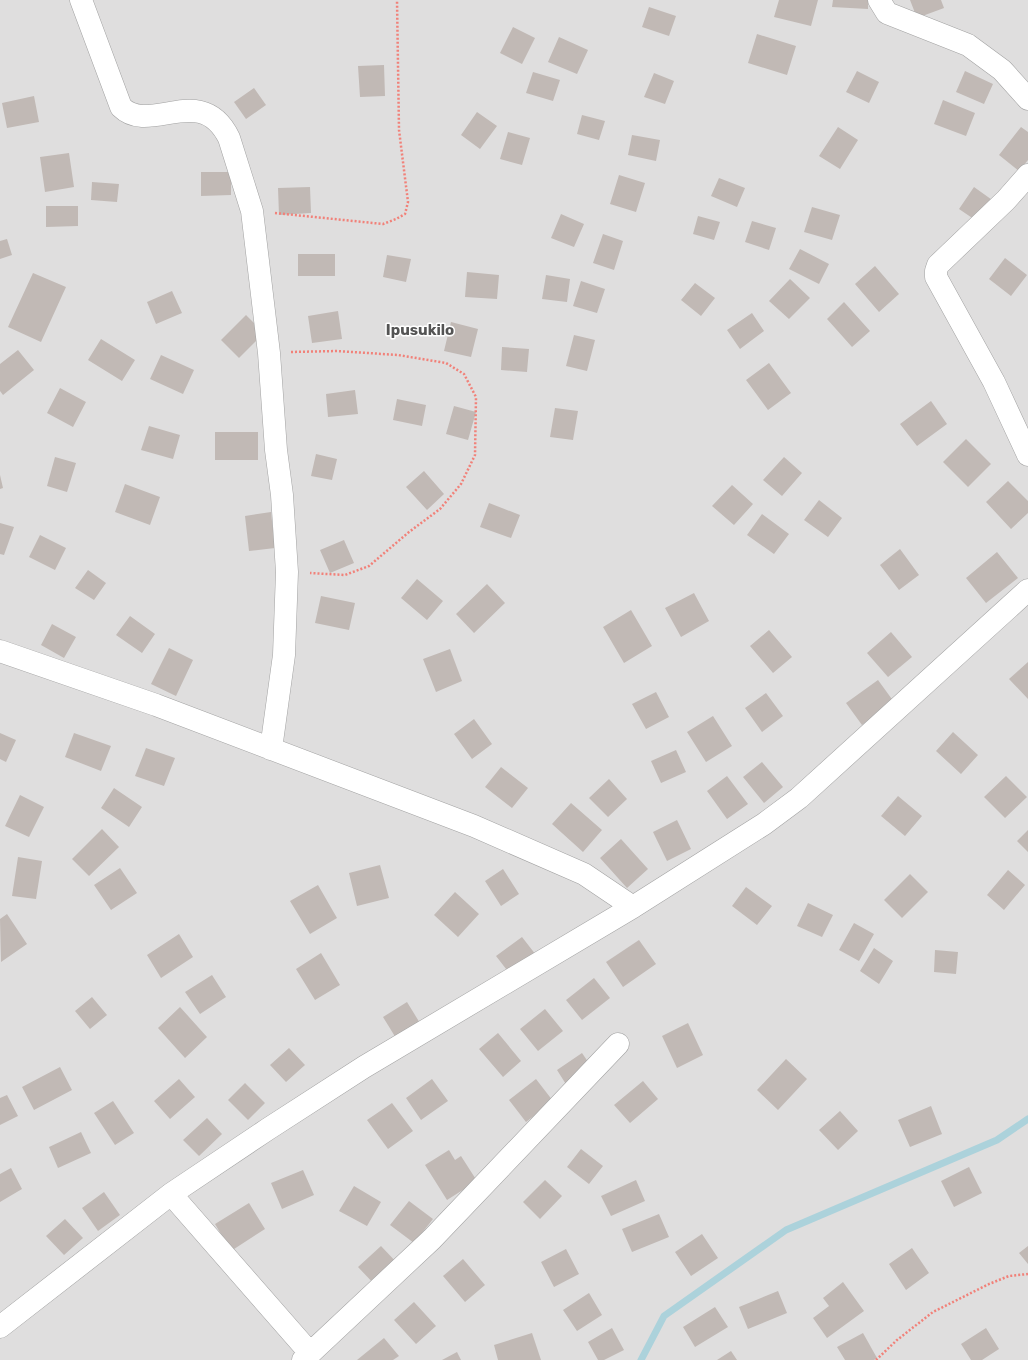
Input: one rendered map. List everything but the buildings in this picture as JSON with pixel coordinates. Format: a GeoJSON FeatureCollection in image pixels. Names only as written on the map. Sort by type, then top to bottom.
{"type":"FeatureCollection","features":[{"type":"Feature","properties":{"kind":"street"},"geometry":{"type":"LineString","coordinates":[[81,0],[120,107],[137,116],[192,110],[206,114],[215,119],[224,128],[229,138],[252,211],[269,353],[276,450],[282,496],[287,572],[284,655],[271,749]]}},
{"type":"Feature","properties":{"kind":"street"},"geometry":{"type":"LineString","coordinates":[[878,0],[887,14],[968,45],[1002,70],[1028,99]]}},
{"type":"Feature","properties":{"kind":"street"},"geometry":{"type":"LineString","coordinates":[[1028,175],[1006,200],[938,265],[936,271],[936,277],[994,382],[1028,455]]}},
{"type":"Feature","properties":{"kind":"street"},"geometry":{"type":"LineString","coordinates":[[0,1327],[171,1194],[274,1125],[364,1067],[632,906],[764,824],[799,798],[1028,590]]}},
{"type":"Feature","properties":{"kind":"street"},"geometry":{"type":"LineString","coordinates":[[0,651],[156,705],[474,826],[584,874],[632,906]]}},
{"type":"Feature","properties":{"kind":"street"},"geometry":{"type":"LineString","coordinates":[[171,1194],[307,1356],[432,1239],[618,1044]]}},
{"type":"Feature","properties":{"kind":"path"},"geometry":{"type":"LineString","coordinates":[[252,211],[383,224],[405,214],[408,202],[399,130],[397,0]]}},
{"type":"Feature","properties":{"kind":"path"},"geometry":{"type":"LineString","coordinates":[[269,353],[337,351],[398,355],[446,363],[464,374],[476,397],[475,455],[461,484],[440,509],[409,532],[369,566],[345,575],[287,572]]}},
{"type":"Feature","properties":{"kind":"path"},"geometry":{"type":"LineString","coordinates":[[876,1360],[897,1340],[932,1312],[989,1284],[1009,1276],[1028,1274]]}},
{"type":"Feature","properties":{"kind":"shaded area"},"geometry":{"type":"Polygon","coordinates":[[[0,0],[1028,0],[1028,1360],[0,1360],[0,0]]]}},
{"type":"Feature","properties":{"kind":"waterway"},"geometry":{"type":"LineString","coordinates":[[641,1360],[664,1316],[786,1230],[997,1140],[1028,1119]]}},
{"type":"Feature","properties":{"kind":"district","name":"Ipusukilo"},"geometry":{"type":"Point","coordinates":[420,330]}}]}
